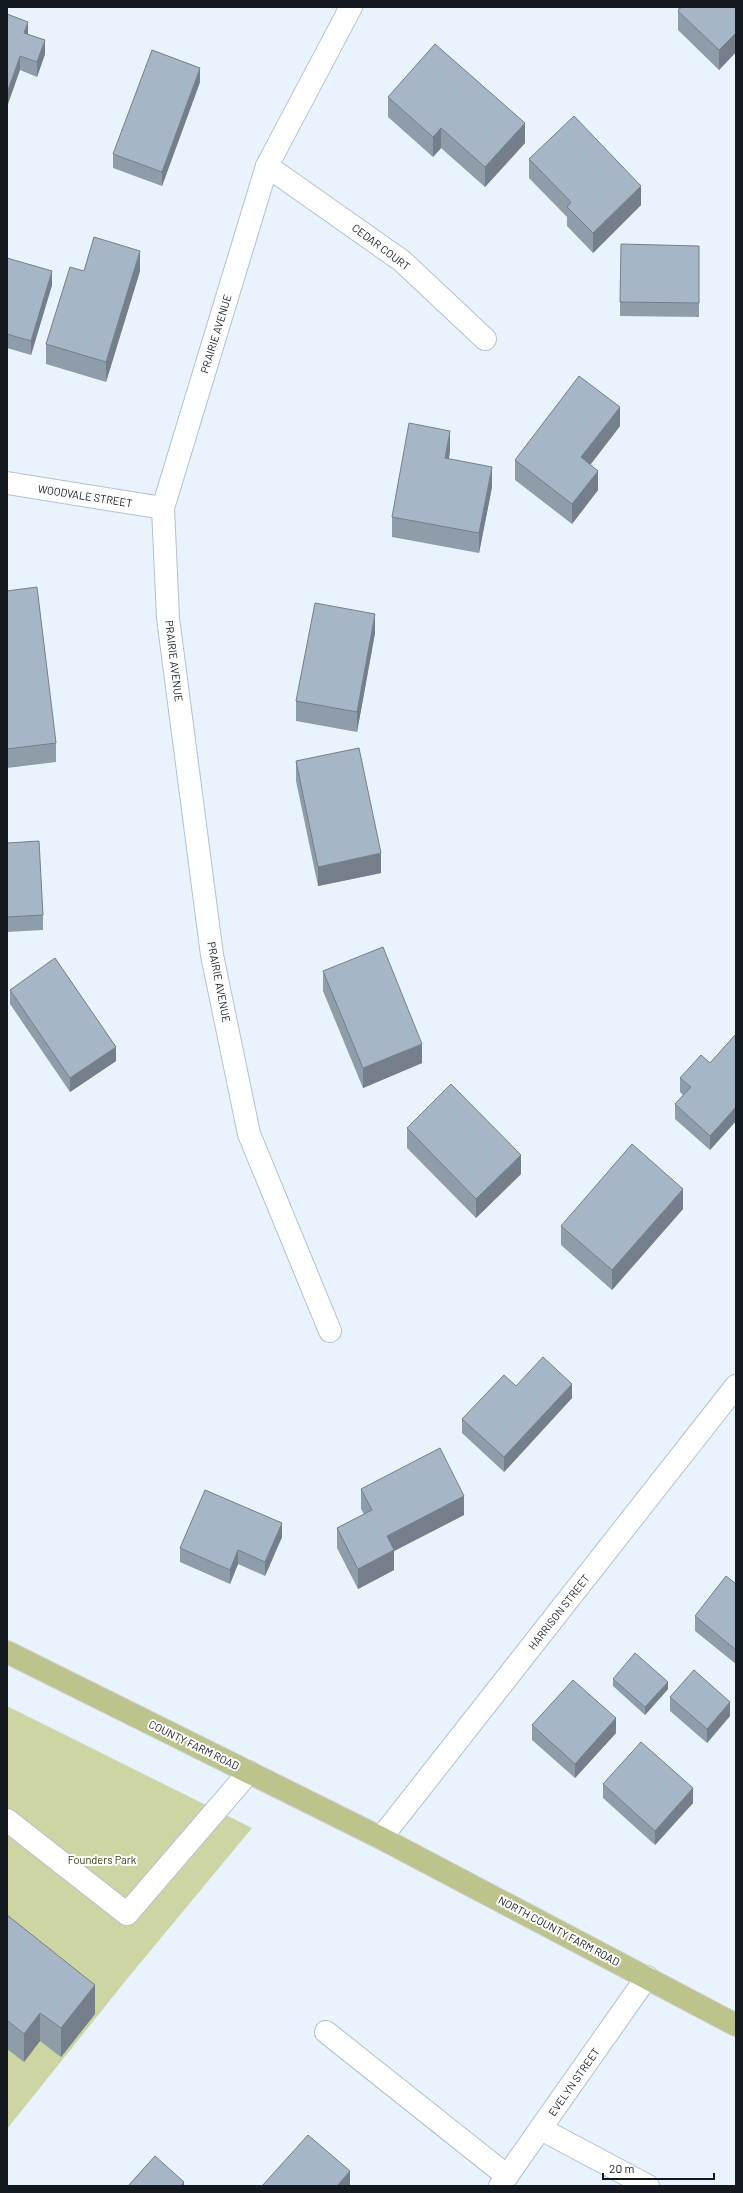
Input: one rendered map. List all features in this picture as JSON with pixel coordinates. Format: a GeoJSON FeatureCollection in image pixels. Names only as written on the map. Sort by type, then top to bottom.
{"type":"FeatureCollection","features":[{"type":"Feature","properties":{"kind":"main road","name":"COUNTY FARM ROAD"},"geometry":{"type":"LineString","coordinates":[[7,1652],[381,1838]]}},
{"type":"Feature","properties":{"kind":"main road","name":"NORTH COUNTY FARM ROAD"},"geometry":{"type":"LineString","coordinates":[[381,1838],[736,2025]]}},
{"type":"Feature","properties":{"kind":"street","name":"PRAIRIE AVENUE"},"geometry":{"type":"LineString","coordinates":[[330,1330],[249,1134],[212,955],[168,618],[162,508],[267,166],[347,8]]}},
{"type":"Feature","properties":{"kind":"street","name":"CEDAR COURT"},"geometry":{"type":"LineString","coordinates":[[267,166],[402,261],[485,339]]}},
{"type":"Feature","properties":{"kind":"street","name":"WOODVALE STREET"},"geometry":{"type":"LineString","coordinates":[[7,483],[162,508]]}},
{"type":"Feature","properties":{"kind":"street","name":"HARRISON STREET"},"geometry":{"type":"LineString","coordinates":[[381,1838],[736,1386]]}},
{"type":"Feature","properties":{"kind":"street"},"geometry":{"type":"LineString","coordinates":[[7,1820],[128,1914],[249,1772]]}},
{"type":"Feature","properties":{"kind":"street","name":"EVELYN STREET"},"geometry":{"type":"LineString","coordinates":[[504,2181],[647,1977]]}},
{"type":"Feature","properties":{"kind":"street"},"geometry":{"type":"LineString","coordinates":[[326,2032],[504,2181]]}},
{"type":"Feature","properties":{"kind":"street"},"geometry":{"type":"LineString","coordinates":[[541,2129],[648,2186]]}},
{"type":"Feature","properties":{"kind":"green space","name":"Founders Park"},"geometry":{"type":"Polygon","coordinates":[[[7,1706],[252,1828],[127,1979],[7,2129],[7,1706]]]}},
{"type":"Feature","properties":{"kind":"building"},"geometry":{"type":"Polygon","coordinates":[[[681,7],[736,7],[736,33],[719,50],[678,11],[681,7]]]}},
{"type":"Feature","properties":{"kind":"building"},"geometry":{"type":"Polygon","coordinates":[[[7,14],[28,22],[24,33],[45,40],[37,62],[20,56],[7,93],[7,14]]]}},
{"type":"Feature","properties":{"kind":"building"},"geometry":{"type":"Polygon","coordinates":[[[435,44],[525,123],[485,167],[441,128],[433,137],[388,97],[435,44]]]}},
{"type":"Feature","properties":{"kind":"building"},"geometry":{"type":"Polygon","coordinates":[[[152,50],[200,68],[162,172],[113,154],[152,50]]]}},
{"type":"Feature","properties":{"kind":"building"},"geometry":{"type":"Polygon","coordinates":[[[574,116],[641,186],[593,233],[567,207],[571,202],[529,159],[574,116]]]}},
{"type":"Feature","properties":{"kind":"building"},"geometry":{"type":"Polygon","coordinates":[[[94,237],[140,251],[106,362],[46,344],[70,267],[84,271],[94,237]]]}},
{"type":"Feature","properties":{"kind":"building"},"geometry":{"type":"Polygon","coordinates":[[[621,244],[699,246],[699,303],[620,302],[621,244]]]}},
{"type":"Feature","properties":{"kind":"building"},"geometry":{"type":"Polygon","coordinates":[[[7,258],[52,271],[31,341],[7,334],[7,258]]]}},
{"type":"Feature","properties":{"kind":"building"},"geometry":{"type":"Polygon","coordinates":[[[579,376],[620,407],[581,457],[598,471],[572,504],[515,460],[579,376]]]}},
{"type":"Feature","properties":{"kind":"building"},"geometry":{"type":"Polygon","coordinates":[[[409,423],[450,431],[445,458],[492,467],[479,533],[392,517],[409,423]]]}},
{"type":"Feature","properties":{"kind":"building"},"geometry":{"type":"Polygon","coordinates":[[[37,587],[56,743],[7,749],[7,591],[37,587]]]}},
{"type":"Feature","properties":{"kind":"building"},"geometry":{"type":"Polygon","coordinates":[[[315,603],[375,614],[357,712],[296,701],[315,603]]]}},
{"type":"Feature","properties":{"kind":"building"},"geometry":{"type":"Polygon","coordinates":[[[359,748],[381,853],[318,867],[296,761],[359,748]]]}},
{"type":"Feature","properties":{"kind":"building"},"geometry":{"type":"Polygon","coordinates":[[[39,841],[43,915],[7,917],[7,843],[39,841]]]}},
{"type":"Feature","properties":{"kind":"building"},"geometry":{"type":"Polygon","coordinates":[[[383,947],[422,1044],[363,1068],[323,971],[383,947]]]}},
{"type":"Feature","properties":{"kind":"building"},"geometry":{"type":"Polygon","coordinates":[[[55,958],[116,1047],[70,1078],[10,990],[55,958]]]}},
{"type":"Feature","properties":{"kind":"building"},"geometry":{"type":"Polygon","coordinates":[[[736,1034],[736,1107],[710,1136],[675,1104],[691,1087],[680,1078],[701,1055],[710,1063],[736,1034]]]}},
{"type":"Feature","properties":{"kind":"building"},"geometry":{"type":"Polygon","coordinates":[[[451,1084],[521,1155],[476,1199],[407,1128],[451,1084]]]}},
{"type":"Feature","properties":{"kind":"building"},"geometry":{"type":"Polygon","coordinates":[[[632,1144],[683,1189],[612,1270],[561,1226],[632,1144]]]}},
{"type":"Feature","properties":{"kind":"building"},"geometry":{"type":"Polygon","coordinates":[[[543,1357],[572,1384],[504,1457],[462,1419],[504,1375],[516,1386],[543,1357]]]}},
{"type":"Feature","properties":{"kind":"building"},"geometry":{"type":"Polygon","coordinates":[[[440,1448],[464,1496],[387,1536],[394,1550],[358,1569],[337,1528],[372,1510],[361,1489],[440,1448]]]}},
{"type":"Feature","properties":{"kind":"building"},"geometry":{"type":"Polygon","coordinates":[[[205,1490],[282,1523],[265,1562],[238,1550],[230,1570],[180,1548],[205,1490]]]}},
{"type":"Feature","properties":{"kind":"building"},"geometry":{"type":"Polygon","coordinates":[[[726,1576],[736,1584],[736,1650],[695,1616],[726,1576]]]}},
{"type":"Feature","properties":{"kind":"building"},"geometry":{"type":"Polygon","coordinates":[[[635,1653],[668,1682],[645,1707],[613,1679],[635,1653]]]}},
{"type":"Feature","properties":{"kind":"building"},"geometry":{"type":"Polygon","coordinates":[[[694,1670],[730,1702],[707,1729],[670,1697],[694,1670]]]}},
{"type":"Feature","properties":{"kind":"building"},"geometry":{"type":"Polygon","coordinates":[[[573,1680],[616,1718],[575,1764],[532,1725],[573,1680]]]}},
{"type":"Feature","properties":{"kind":"building"},"geometry":{"type":"Polygon","coordinates":[[[641,1742],[693,1788],[655,1831],[603,1784],[641,1742]]]}},
{"type":"Feature","properties":{"kind":"building"},"geometry":{"type":"Polygon","coordinates":[[[7,1915],[95,1985],[61,2028],[40,2013],[24,2034],[7,2020],[7,1915]]]}},
{"type":"Feature","properties":{"kind":"building"},"geometry":{"type":"Polygon","coordinates":[[[308,2135],[350,2171],[337,2186],[262,2186],[308,2135]]]}},
{"type":"Feature","properties":{"kind":"building"},"geometry":{"type":"Polygon","coordinates":[[[155,2156],[184,2182],[181,2186],[128,2186],[155,2156]]]}}]}
